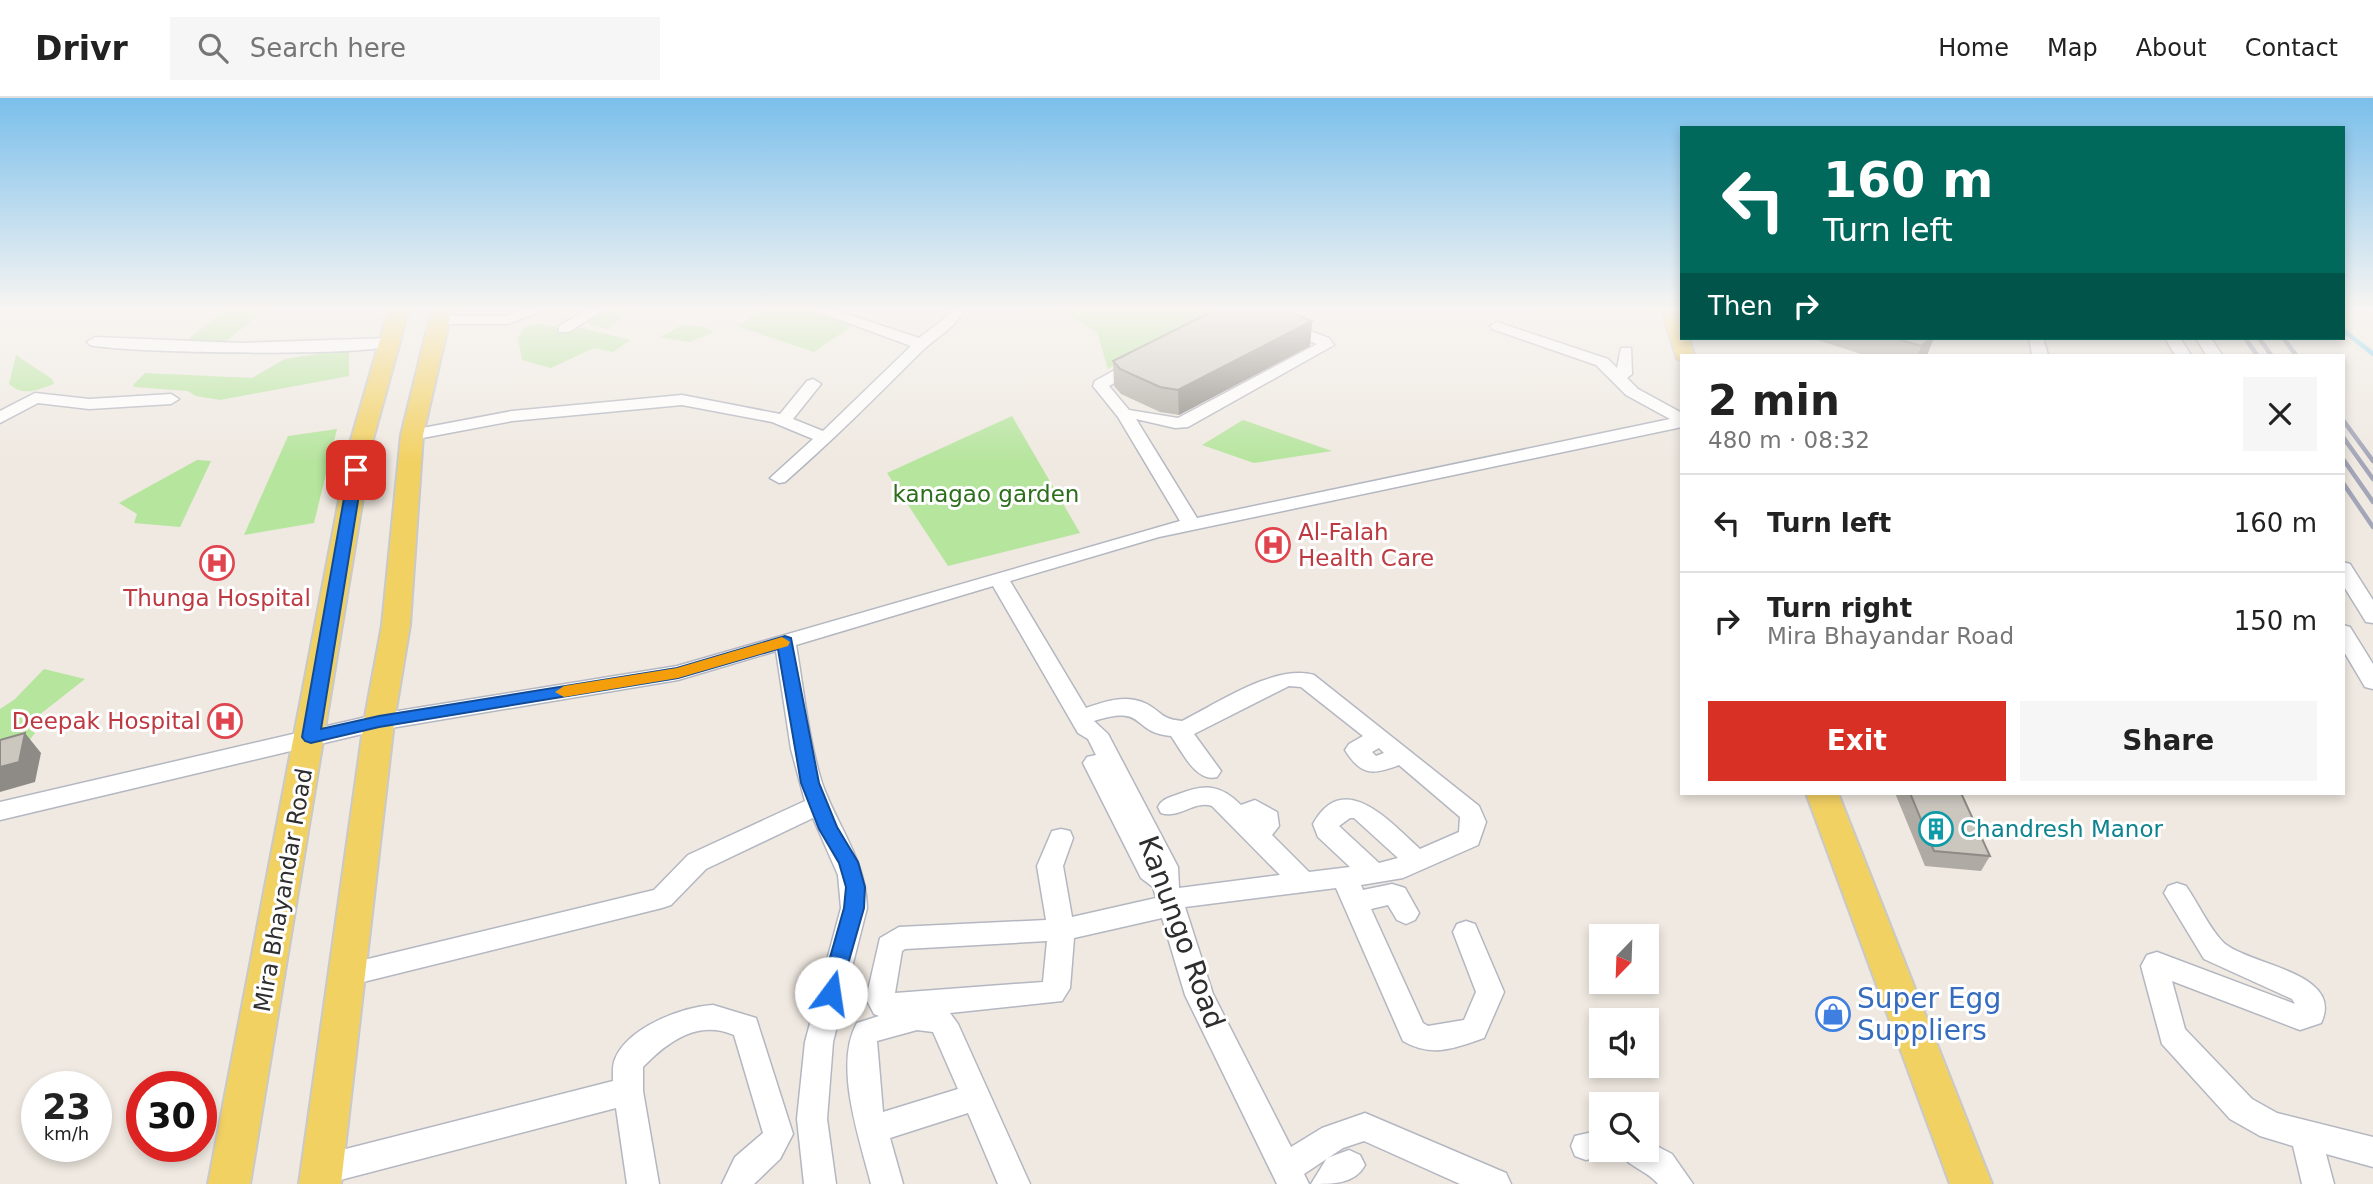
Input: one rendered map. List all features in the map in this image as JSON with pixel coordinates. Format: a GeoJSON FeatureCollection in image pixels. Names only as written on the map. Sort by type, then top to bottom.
{"type":"FeatureCollection","features":[{"type":"Feature","properties":{"kind":"main road","name":"Mira Bhayandar Road"},"geometry":{"type":"LineString","coordinates":[[229,1184],[311,737],[361,443],[385,360]]}},
{"type":"Feature","properties":{"kind":"main road"},"geometry":{"type":"LineString","coordinates":[[321,1177],[379,722],[396,625],[412,435],[429,360]]}},
{"type":"Feature","properties":{"kind":"main road"},"geometry":{"type":"LineString","coordinates":[[1823,795],[1971,1184]]}},
{"type":"Feature","properties":{"kind":"street"},"geometry":{"type":"LineString","coordinates":[[779,478],[825,438],[905,360]]}},
{"type":"Feature","properties":{"kind":"street"},"geometry":{"type":"LineString","coordinates":[[1145,360],[1101,383],[1125,415],[1191,524]]}},
{"type":"Feature","properties":{"kind":"street"},"geometry":{"type":"LineString","coordinates":[[1125,415],[1143,413],[1169,423],[1182,423],[1299,360]]}},
{"type":"Feature","properties":{"kind":"street"},"geometry":{"type":"LineString","coordinates":[[1603,360],[1622,376],[1632,392],[1680,420]]}},
{"type":"Feature","properties":{"kind":"street"},"geometry":{"type":"LineString","coordinates":[[1622,376],[1625,360]]}},
{"type":"Feature","properties":{"kind":"street"},"geometry":{"type":"LineString","coordinates":[[783,421],[813,384]]}},
{"type":"Feature","properties":{"kind":"street"},"geometry":{"type":"LineString","coordinates":[[0,418],[35,398],[89,404],[171,399]]}},
{"type":"Feature","properties":{"kind":"street"},"geometry":{"type":"LineString","coordinates":[[412,435],[512,416],[682,400],[733,408],[783,421],[825,438]]}},
{"type":"Feature","properties":{"kind":"street"},"geometry":{"type":"LineString","coordinates":[[0,811],[379,722],[678,673],[1156,532],[1680,421]]}},
{"type":"Feature","properties":{"kind":"street"},"geometry":{"type":"LineString","coordinates":[[2345,571],[2373,617]]}},
{"type":"Feature","properties":{"kind":"street"},"geometry":{"type":"LineString","coordinates":[[999,579],[1084,722],[1082,736],[1100,773],[1150,871],[1169,895]]}},
{"type":"Feature","properties":{"kind":"street"},"geometry":{"type":"LineString","coordinates":[[2345,635],[2373,682]]}},
{"type":"Feature","properties":{"kind":"street"},"geometry":{"type":"LineString","coordinates":[[785,642],[810,783],[828,829],[848,862],[856,887],[854,908],[819,1042],[812,1119],[820,1184]]}},
{"type":"Feature","properties":{"kind":"street"},"geometry":{"type":"LineString","coordinates":[[1084,722],[1117,706],[1130,707],[1140,710],[1160,727],[1178,730],[1286,679],[1306,680],[1380,737],[1357,750],[1360,755],[1376,765],[1401,755],[1470,812],[1474,822],[1469,838],[1418,862],[1376,874],[1350,890]]}},
{"type":"Feature","properties":{"kind":"street"},"geometry":{"type":"LineString","coordinates":[[1178,730],[1209,771]]}},
{"type":"Feature","properties":{"kind":"street"},"geometry":{"type":"LineString","coordinates":[[1170,807],[1202,794],[1221,800],[1305,884]]}},
{"type":"Feature","properties":{"kind":"street"},"geometry":{"type":"LineString","coordinates":[[347,975],[662,898],[696,862],[820,805]]}},
{"type":"Feature","properties":{"kind":"street"},"geometry":{"type":"LineString","coordinates":[[1376,874],[1327,830],[1325,824],[1342,810],[1353,807],[1363,811],[1418,862]]}},
{"type":"Feature","properties":{"kind":"street"},"geometry":{"type":"LineString","coordinates":[[1061,838],[1049,866],[1061,930],[1056,988],[1052,993],[884,1006],[880,999],[888,946],[899,937],[1061,930],[1169,895],[1305,884],[1396,895],[1406,913]]}},
{"type":"Feature","properties":{"kind":"street"},"geometry":{"type":"LineString","coordinates":[[1350,890],[1413,1032],[1423,1040],[1434,1042],[1474,1029],[1490,992],[1466,932]]}},
{"type":"Feature","properties":{"kind":"street"},"geometry":{"type":"LineString","coordinates":[[2177,893],[2214,951],[2302,991],[2308,998],[2311,1014],[2300,1018],[2157,963],[2155,966],[2172,1035],[2241,1109],[2271,1126],[2373,1152]]}},
{"type":"Feature","properties":{"kind":"street","name":"Kanungo Road"},"geometry":{"type":"LineString","coordinates":[[1169,895],[1199,995],[1289,1176]]}},
{"type":"Feature","properties":{"kind":"street"},"geometry":{"type":"LineString","coordinates":[[643,1184],[628,1091],[628,1063],[650,1040],[694,1017],[730,1018],[746,1027],[778,1134],[774,1145],[742,1171],[738,1184]]}},
{"type":"Feature","properties":{"kind":"street"},"geometry":{"type":"LineString","coordinates":[[887,1184],[865,1102],[863,1039],[867,1032],[918,1018],[938,1019],[944,1024],[1014,1184]]}},
{"type":"Feature","properties":{"kind":"street"},"geometry":{"type":"LineString","coordinates":[[321,1177],[628,1091]]}},
{"type":"Feature","properties":{"kind":"street"},"geometry":{"type":"LineString","coordinates":[[872,1130],[974,1097]]}},
{"type":"Feature","properties":{"kind":"street"},"geometry":{"type":"LineString","coordinates":[[1289,1176],[1334,1136],[1345,1130],[1364,1127],[1495,1184]]}},
{"type":"Feature","properties":{"kind":"street"},"geometry":{"type":"LineString","coordinates":[[2306,1136],[2318,1184]]}},
{"type":"Feature","properties":{"kind":"street"},"geometry":{"type":"LineString","coordinates":[[1657,1162],[1677,1184]]}},
{"type":"Feature","properties":{"kind":"green space"},"geometry":{"type":"Polygon","coordinates":[[[15,360],[23,360],[52,379],[54,384],[25,391],[9,384],[15,360]]]}},
{"type":"Feature","properties":{"kind":"green space"},"geometry":{"type":"Polygon","coordinates":[[[284,360],[349,360],[349,376],[220,400],[196,396],[188,391],[133,385],[145,373],[252,378],[284,360]]]}},
{"type":"Feature","properties":{"kind":"green space"},"geometry":{"type":"Polygon","coordinates":[[[522,360],[569,360],[551,368],[522,360]]]}},
{"type":"Feature","properties":{"kind":"green space"},"geometry":{"type":"Polygon","coordinates":[[[1105,360],[1125,360],[1108,369],[1105,360]]]}},
{"type":"Feature","properties":{"kind":"green space","name":"kanagao garden"},"geometry":{"type":"Polygon","coordinates":[[[1012,416],[1080,533],[948,566],[887,473],[1012,416]]]}},
{"type":"Feature","properties":{"kind":"green space"},"geometry":{"type":"Polygon","coordinates":[[[1243,420],[1332,451],[1254,463],[1202,445],[1243,420]]]}},
{"type":"Feature","properties":{"kind":"green space"},"geometry":{"type":"Polygon","coordinates":[[[337,429],[314,523],[244,535],[288,436],[337,429]]]}},
{"type":"Feature","properties":{"kind":"green space"},"geometry":{"type":"Polygon","coordinates":[[[197,460],[211,461],[180,527],[134,523],[137,514],[119,503],[197,460]]]}},
{"type":"Feature","properties":{"kind":"green space"},"geometry":{"type":"Polygon","coordinates":[[[44,669],[85,679],[34,719],[29,729],[35,733],[28,742],[0,749],[0,709],[15,699],[44,669]]]}},
{"type":"Feature","properties":{"kind":"building"},"geometry":{"type":"Polygon","coordinates":[[[1237,360],[1178,390],[1160,387],[1120,369],[1113,361],[1237,360]]]}},
{"type":"Feature","properties":{"kind":"building"},"geometry":{"type":"Polygon","coordinates":[[[25,733],[19,762],[0,767],[0,740],[25,733]]]}},
{"type":"Feature","properties":{"kind":"building"},"geometry":{"type":"Polygon","coordinates":[[[1911,795],[1962,795],[1990,856],[1934,851],[1911,795]]]}},
{"type":"Feature","properties":{"kind":"railway"},"geometry":{"type":"LineString","coordinates":[[2345,423],[2373,461]]}},
{"type":"Feature","properties":{"kind":"railway"},"geometry":{"type":"LineString","coordinates":[[2345,440],[2373,479]]}},
{"type":"Feature","properties":{"kind":"railway"},"geometry":{"type":"LineString","coordinates":[[2345,462],[2373,502]]}},
{"type":"Feature","properties":{"kind":"railway"},"geometry":{"type":"LineString","coordinates":[[2345,486],[2373,527]]}},
{"type":"Feature","properties":{"kind":"slow traffic"},"geometry":{"type":"LineString","coordinates":[[564,692],[678,673],[782,642]]}},
{"type":"Feature","properties":{"kind":"place","name":"Al-Falah Health Care"},"geometry":{"type":"Point","coordinates":[1273,545]}},
{"type":"Feature","properties":{"kind":"place","name":"Thunga Hospital"},"geometry":{"type":"Point","coordinates":[217,563]}},
{"type":"Feature","properties":{"kind":"place","name":"Deepak Hospital"},"geometry":{"type":"Point","coordinates":[225,721]}},
{"type":"Feature","properties":{"kind":"place","name":"Chandresh Manor"},"geometry":{"type":"Point","coordinates":[1936,829]}},
{"type":"Feature","properties":{"kind":"place","name":"Super Egg Suppliers"},"geometry":{"type":"Point","coordinates":[1833,1014]}},
{"type":"Feature","properties":{"kind":"route"},"geometry":{"type":"LineString","coordinates":[[356,470],[311,737],[379,722],[678,673],[785,642],[810,783],[828,829],[848,862],[856,887],[854,908],[831,993]]}}]}
